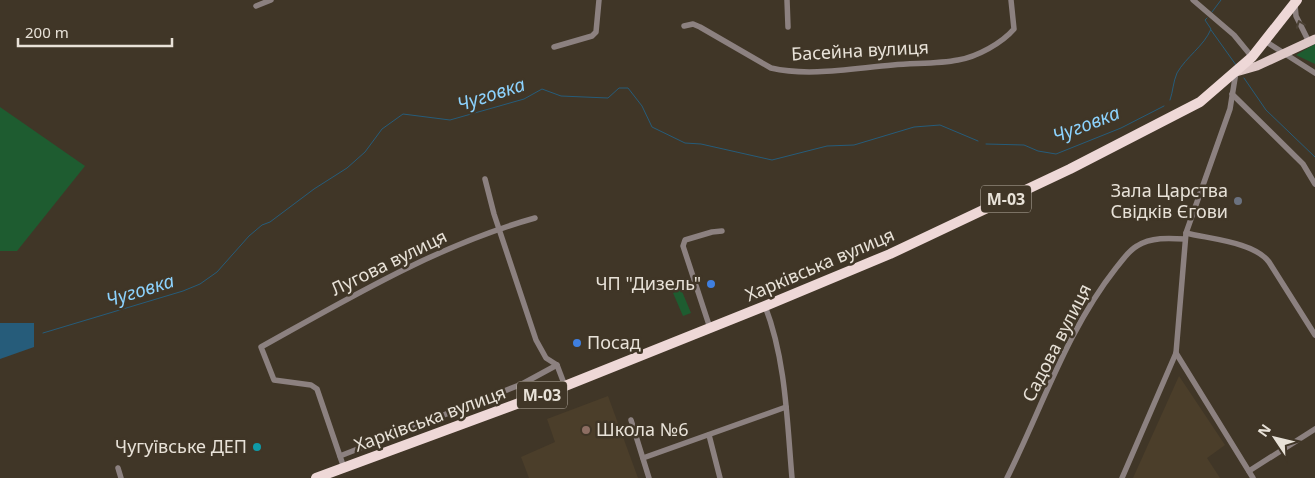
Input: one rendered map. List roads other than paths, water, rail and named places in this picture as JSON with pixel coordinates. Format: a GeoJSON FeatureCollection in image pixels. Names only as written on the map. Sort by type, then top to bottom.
{"type":"FeatureCollection","features":[{"type":"Feature","properties":{"kind":"highway","name":"М-03"},"geometry":{"type":"LineString","coordinates":[[1236,72],[1252,57],[1296,2]]}},
{"type":"Feature","properties":{"kind":"highway","name":"Харківська вулиця"},"geometry":{"type":"LineString","coordinates":[[316,478],[565,386],[890,254],[1070,168],[1200,102],[1236,72]]}},
{"type":"Feature","properties":{"kind":"main road","name":"Харківська вулиця"},"geometry":{"type":"LineString","coordinates":[[1236,72],[1284,54],[1312,40]]}},
{"type":"Feature","properties":{"kind":"street"},"geometry":{"type":"LineString","coordinates":[[256,6],[271,0]]}},
{"type":"Feature","properties":{"kind":"street"},"geometry":{"type":"LineString","coordinates":[[554,47],[592,36],[596,32],[599,0]]}},
{"type":"Feature","properties":{"kind":"street"},"geometry":{"type":"LineString","coordinates":[[787,0],[788,27]]}},
{"type":"Feature","properties":{"kind":"street","name":"Басейна вулиця"},"geometry":{"type":"LineString","coordinates":[[684,26],[693,24],[700,27],[771,68],[780,70],[818,70],[960,60],[995,45],[1010,34],[1014,28],[1011,0]]}},
{"type":"Feature","properties":{"kind":"street"},"geometry":{"type":"LineString","coordinates":[[1193,0],[1234,34],[1252,57]]}},
{"type":"Feature","properties":{"kind":"street"},"geometry":{"type":"LineString","coordinates":[[1296,2],[1300,26],[1312,40]]}},
{"type":"Feature","properties":{"kind":"street"},"geometry":{"type":"LineString","coordinates":[[1265,41],[1315,73]]}},
{"type":"Feature","properties":{"kind":"street"},"geometry":{"type":"LineString","coordinates":[[1122,478],[1176,353],[1186,236],[1230,109],[1236,72]]}},
{"type":"Feature","properties":{"kind":"street"},"geometry":{"type":"LineString","coordinates":[[1232,94],[1304,164],[1315,184]]}},
{"type":"Feature","properties":{"kind":"street"},"geometry":{"type":"LineString","coordinates":[[485,179],[494,214],[536,340],[546,358],[556,365],[565,386]]}},
{"type":"Feature","properties":{"kind":"street","name":"Лугова вулиця"},"geometry":{"type":"LineString","coordinates":[[340,456],[317,389],[311,385],[274,380],[261,347],[410,268],[477,237],[535,218]]}},
{"type":"Feature","properties":{"kind":"street"},"geometry":{"type":"LineString","coordinates":[[710,328],[683,246],[685,240],[722,231]]}},
{"type":"Feature","properties":{"kind":"street","name":"Садова вулиця"},"geometry":{"type":"LineString","coordinates":[[1007,478],[1089,306],[1112,274],[1135,247],[1142,243],[1186,236],[1250,248],[1265,256],[1315,335]]}},
{"type":"Feature","properties":{"kind":"street"},"geometry":{"type":"LineString","coordinates":[[765,306],[775,333],[786,407],[792,478]]}},
{"type":"Feature","properties":{"kind":"street"},"geometry":{"type":"LineString","coordinates":[[1176,353],[1253,478]]}},
{"type":"Feature","properties":{"kind":"street"},"geometry":{"type":"LineString","coordinates":[[344,468],[340,456],[522,384],[556,365]]}},
{"type":"Feature","properties":{"kind":"street"},"geometry":{"type":"LineString","coordinates":[[643,458],[786,407]]}},
{"type":"Feature","properties":{"kind":"street"},"geometry":{"type":"LineString","coordinates":[[631,420],[649,478]]}},
{"type":"Feature","properties":{"kind":"street"},"geometry":{"type":"LineString","coordinates":[[1249,471],[1315,429]]}},
{"type":"Feature","properties":{"kind":"street"},"geometry":{"type":"LineString","coordinates":[[708,435],[720,478]]}},
{"type":"Feature","properties":{"kind":"street"},"geometry":{"type":"LineString","coordinates":[[118,468],[121,478]]}},
{"type":"Feature","properties":{"kind":"water"},"geometry":{"type":"Polygon","coordinates":[[[0,323],[34,323],[34,347],[0,359],[0,323]]]}},
{"type":"Feature","properties":{"kind":"waterway","name":"Чуговка"},"geometry":{"type":"LineString","coordinates":[[1212,12],[1221,0]]}},
{"type":"Feature","properties":{"kind":"waterway","name":"Чуговка"},"geometry":{"type":"LineString","coordinates":[[1170,100],[1177,73],[1204,41],[1211,29],[1205,20],[1207,18]]}},
{"type":"Feature","properties":{"kind":"waterway"},"geometry":{"type":"LineString","coordinates":[[1211,30],[1236,65]]}},
{"type":"Feature","properties":{"kind":"waterway"},"geometry":{"type":"LineString","coordinates":[[1244,78],[1266,110],[1315,157]]}},
{"type":"Feature","properties":{"kind":"waterway","name":"Чуговка"},"geometry":{"type":"LineString","coordinates":[[43,333],[183,291],[200,284],[217,272],[249,236],[262,225],[270,222],[314,189],[347,168],[365,152],[382,129],[403,114],[450,120],[524,99],[542,89],[561,96],[608,98],[619,88],[628,88],[642,106],[652,127],[685,143],[701,144],[772,160],[827,146],[854,145],[914,127],[940,125],[978,141]]}},
{"type":"Feature","properties":{"kind":"waterway","name":"Чуговка"},"geometry":{"type":"LineString","coordinates":[[986,144],[1024,145],[1038,151],[1056,154],[1121,128],[1164,106]]}},
{"type":"Feature","properties":{"kind":"place","name":"Зала Царства Свідків Єгови"},"geometry":{"type":"Point","coordinates":[1238,201]}},
{"type":"Feature","properties":{"kind":"place","name":"ЧП \"Дизель\""},"geometry":{"type":"Point","coordinates":[711,284]}},
{"type":"Feature","properties":{"kind":"place","name":"Посад"},"geometry":{"type":"Point","coordinates":[577,343]}},
{"type":"Feature","properties":{"kind":"place","name":"Школа №6"},"geometry":{"type":"Point","coordinates":[586,430]}},
{"type":"Feature","properties":{"kind":"place","name":"Чугуївське ДЕП"},"geometry":{"type":"Point","coordinates":[257,447]}}]}
